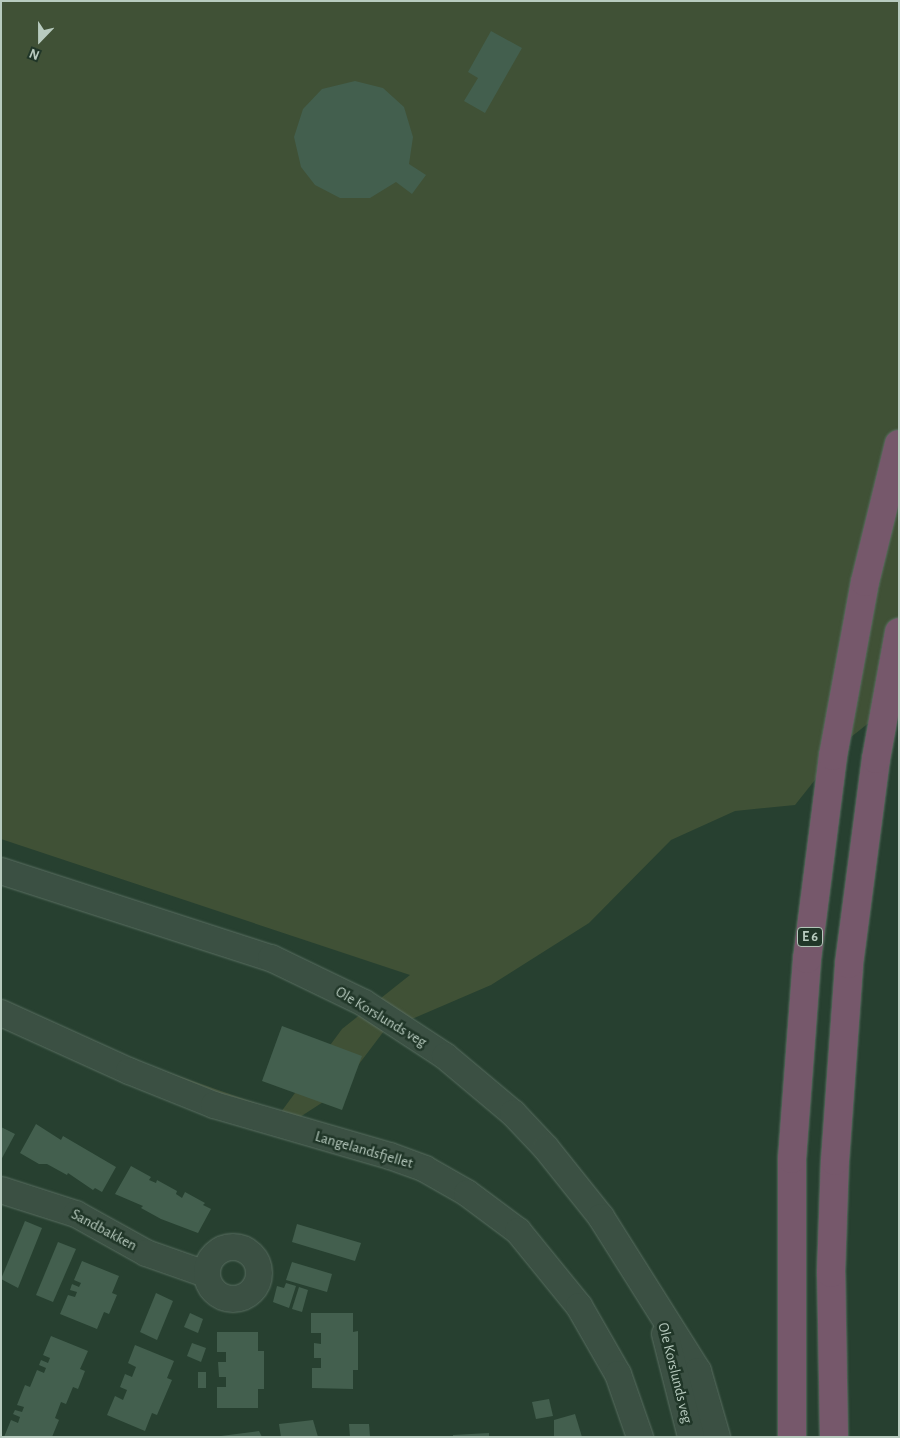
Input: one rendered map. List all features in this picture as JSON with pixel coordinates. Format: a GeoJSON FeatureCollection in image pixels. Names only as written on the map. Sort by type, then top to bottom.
{"type":"FeatureCollection","features":[{"type":"Feature","properties":{"kind":"highway","name":"E 6"},"geometry":{"type":"LineString","coordinates":[[792,1437],[792,1159],[807,959],[833,756],[865,582],[899,444]]}},
{"type":"Feature","properties":{"kind":"highway"},"geometry":{"type":"LineString","coordinates":[[834,1437],[831,1264],[835,1161],[849,964],[876,759],[899,632]]}},
{"type":"Feature","properties":{"kind":"street","name":"Ole Korslunds veg"},"geometry":{"type":"LineString","coordinates":[[1,871],[271,958],[364,1003],[445,1056],[500,1102],[546,1148],[601,1217],[698,1371],[717,1437]]}},
{"type":"Feature","properties":{"kind":"street","name":"Langelandsfjellet"},"geometry":{"type":"LineString","coordinates":[[1,1013],[129,1072],[214,1105],[390,1156],[425,1169],[467,1192],[518,1231],[579,1306],[618,1374],[640,1437]]}},
{"type":"Feature","properties":{"kind":"street","name":"Sandbakken"},"geometry":{"type":"LineString","coordinates":[[1,1190],[76,1214],[146,1253],[206,1274]]}},
{"type":"Feature","properties":{"kind":"street","name":"Ole Korslunds veg"},"geometry":{"type":"LineString","coordinates":[[659,1309],[691,1437]]}},
{"type":"Feature","properties":{"kind":"green space"},"geometry":{"type":"Polygon","coordinates":[[[1,1],[899,1],[899,699],[846,741],[795,805],[735,811],[671,840],[589,923],[491,985],[384,1031],[337,1093],[283,1128],[1,1014],[281,1112],[342,1029],[410,975],[1,839],[1,1]]]}},
{"type":"Feature","properties":{"kind":"building"},"geometry":{"type":"Polygon","coordinates":[[[491,31],[522,48],[485,113],[464,101],[478,78],[468,72],[491,31]]]}},
{"type":"Feature","properties":{"kind":"building"},"geometry":{"type":"Polygon","coordinates":[[[355,81],[383,88],[404,107],[413,137],[409,164],[426,175],[412,194],[396,182],[370,198],[340,198],[315,185],[301,167],[294,137],[303,109],[322,89],[355,81]]]}},
{"type":"Feature","properties":{"kind":"building"},"geometry":{"type":"Polygon","coordinates":[[[282,1026],[362,1056],[342,1110],[262,1081],[282,1026]]]}},
{"type":"Feature","properties":{"kind":"building"},"geometry":{"type":"Polygon","coordinates":[[[36,1124],[61,1140],[63,1136],[116,1167],[102,1192],[95,1188],[93,1190],[68,1173],[67,1175],[47,1164],[39,1164],[20,1153],[36,1124]]]}},
{"type":"Feature","properties":{"kind":"building"},"geometry":{"type":"Polygon","coordinates":[[[1,1127],[15,1134],[1,1160],[1,1127]]]}},
{"type":"Feature","properties":{"kind":"building"},"geometry":{"type":"Polygon","coordinates":[[[131,1166],[151,1177],[149,1180],[156,1183],[157,1180],[177,1191],[176,1194],[182,1198],[185,1192],[205,1203],[203,1205],[211,1209],[198,1233],[161,1219],[141,1208],[143,1206],[115,1194],[131,1166]]]}},
{"type":"Feature","properties":{"kind":"building"},"geometry":{"type":"Polygon","coordinates":[[[25,1221],[42,1228],[18,1288],[1,1279],[25,1221]]]}},
{"type":"Feature","properties":{"kind":"building"},"geometry":{"type":"Polygon","coordinates":[[[297,1224],[361,1243],[355,1261],[292,1242],[297,1224]]]}},
{"type":"Feature","properties":{"kind":"building"},"geometry":{"type":"Polygon","coordinates":[[[58,1242],[76,1249],[53,1302],[36,1295],[58,1242]]]}},
{"type":"Feature","properties":{"kind":"building"},"geometry":{"type":"Polygon","coordinates":[[[82,1261],[119,1276],[112,1293],[117,1295],[109,1314],[104,1312],[97,1329],[60,1314],[68,1295],[75,1297],[77,1292],[70,1290],[72,1284],[79,1287],[81,1283],[74,1280],[82,1261]]]}},
{"type":"Feature","properties":{"kind":"building"},"geometry":{"type":"Polygon","coordinates":[[[292,1262],[332,1274],[327,1292],[286,1280],[292,1262]]]}},
{"type":"Feature","properties":{"kind":"building"},"geometry":{"type":"Polygon","coordinates":[[[286,1283],[296,1286],[289,1308],[273,1302],[277,1286],[284,1288],[286,1283]]]}},
{"type":"Feature","properties":{"kind":"building"},"geometry":{"type":"Polygon","coordinates":[[[299,1287],[308,1290],[302,1312],[292,1309],[299,1287]]]}},
{"type":"Feature","properties":{"kind":"building"},"geometry":{"type":"Polygon","coordinates":[[[156,1293],[173,1301],[157,1340],[140,1332],[156,1293]]]}},
{"type":"Feature","properties":{"kind":"building"},"geometry":{"type":"Polygon","coordinates":[[[190,1313],[203,1319],[198,1333],[184,1327],[190,1313]]]}},
{"type":"Feature","properties":{"kind":"building"},"geometry":{"type":"Polygon","coordinates":[[[311,1313],[353,1313],[353,1332],[358,1331],[358,1370],[353,1370],[353,1389],[312,1388],[312,1368],[321,1368],[321,1358],[314,1358],[314,1343],[321,1344],[321,1333],[311,1333],[311,1313]]]}},
{"type":"Feature","properties":{"kind":"building"},"geometry":{"type":"Polygon","coordinates":[[[217,1332],[258,1332],[258,1351],[264,1351],[264,1389],[258,1389],[258,1408],[217,1408],[217,1387],[226,1387],[226,1377],[219,1377],[218,1362],[226,1362],[226,1352],[217,1352],[217,1332]]]}},
{"type":"Feature","properties":{"kind":"building"},"geometry":{"type":"Polygon","coordinates":[[[51,1336],[88,1351],[80,1369],[85,1371],[78,1389],[73,1387],[66,1404],[61,1402],[55,1418],[59,1420],[52,1437],[4,1437],[11,1420],[18,1423],[20,1417],[13,1414],[15,1410],[22,1412],[24,1407],[17,1405],[25,1385],[30,1387],[37,1370],[44,1373],[46,1368],[39,1365],[41,1360],[48,1363],[50,1358],[43,1355],[51,1336]]]}},
{"type":"Feature","properties":{"kind":"building"},"geometry":{"type":"Polygon","coordinates":[[[192,1343],[206,1348],[201,1362],[187,1356],[192,1343]]]}},
{"type":"Feature","properties":{"kind":"building"},"geometry":{"type":"Polygon","coordinates":[[[135,1345],[174,1361],[167,1378],[172,1380],[157,1415],[152,1413],[145,1431],[107,1415],[115,1396],[123,1400],[127,1390],[120,1387],[125,1374],[132,1377],[136,1367],[128,1363],[135,1345]]]}},
{"type":"Feature","properties":{"kind":"building"},"geometry":{"type":"Polygon","coordinates":[[[198,1372],[206,1372],[206,1388],[198,1388],[198,1372]]]}},
{"type":"Feature","properties":{"kind":"building"},"geometry":{"type":"Polygon","coordinates":[[[549,1399],[553,1416],[536,1419],[532,1402],[549,1399]]]}},
{"type":"Feature","properties":{"kind":"building"},"geometry":{"type":"Polygon","coordinates":[[[575,1414],[582,1437],[554,1437],[554,1420],[575,1414]]]}},
{"type":"Feature","properties":{"kind":"building"},"geometry":{"type":"Polygon","coordinates":[[[313,1420],[318,1437],[281,1437],[279,1424],[313,1420]]]}},
{"type":"Feature","properties":{"kind":"building"},"geometry":{"type":"Polygon","coordinates":[[[349,1424],[369,1424],[370,1437],[350,1437],[349,1424]]]}},
{"type":"Feature","properties":{"kind":"building"},"geometry":{"type":"Polygon","coordinates":[[[259,1431],[262,1437],[221,1437],[221,1436],[259,1431]]]}},
{"type":"Feature","properties":{"kind":"building"},"geometry":{"type":"Polygon","coordinates":[[[489,1433],[489,1437],[453,1437],[453,1435],[489,1433]]]}}]}
